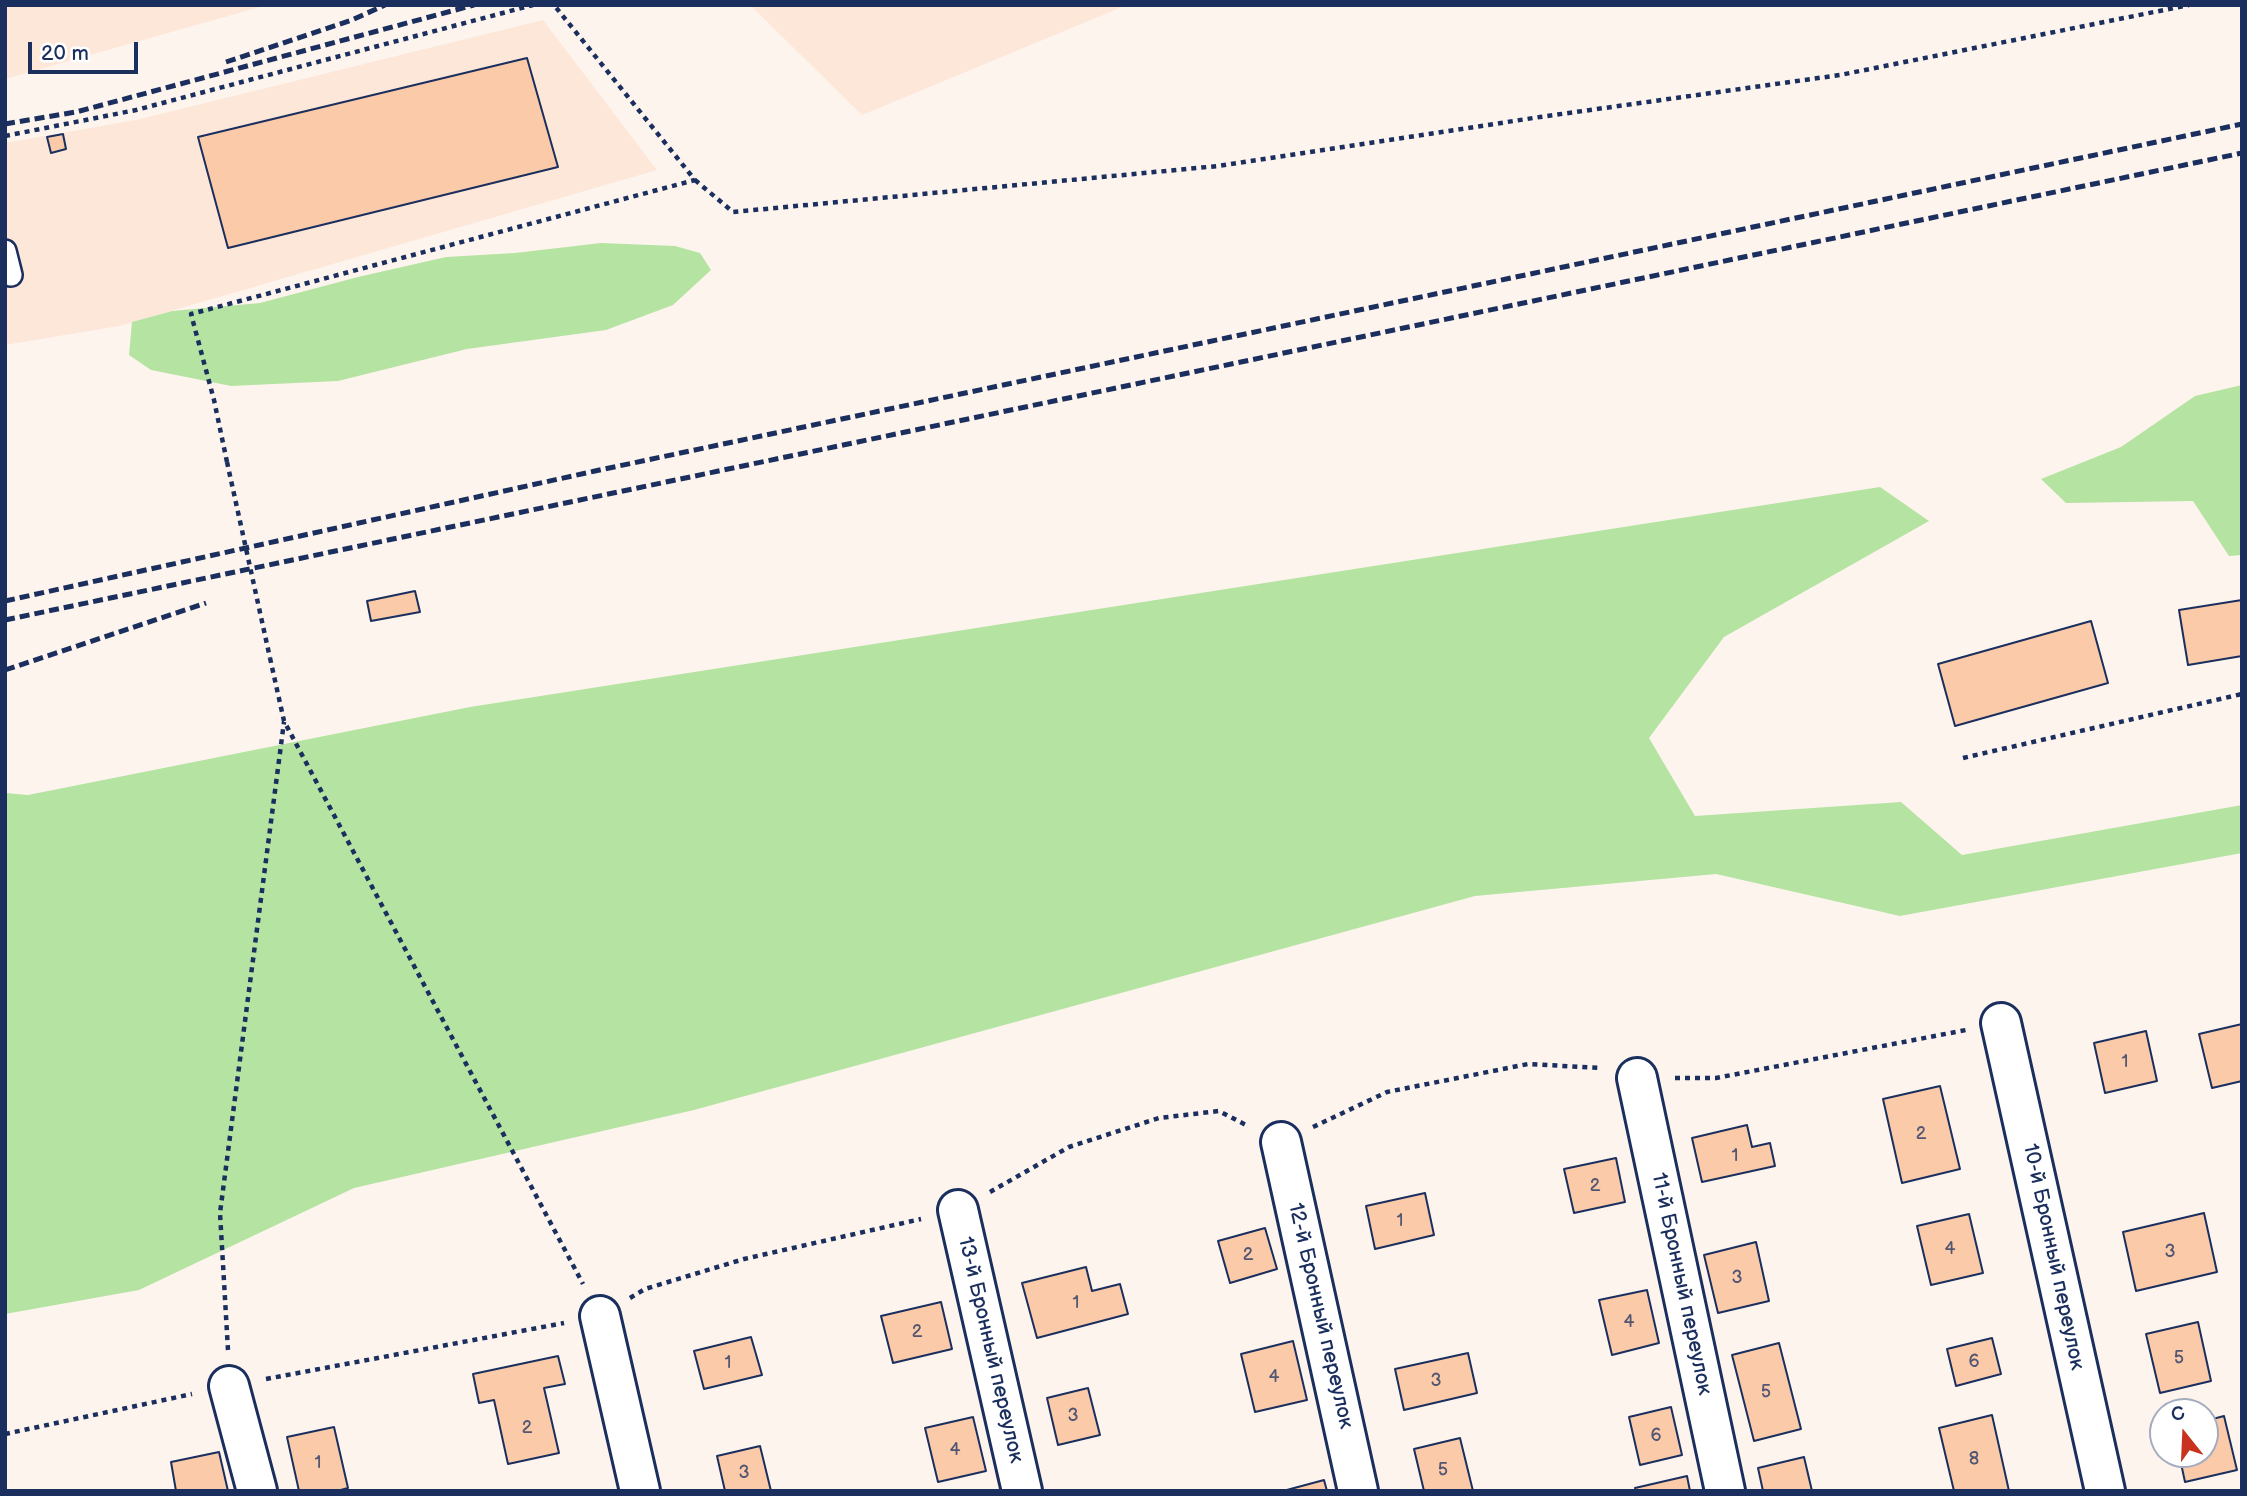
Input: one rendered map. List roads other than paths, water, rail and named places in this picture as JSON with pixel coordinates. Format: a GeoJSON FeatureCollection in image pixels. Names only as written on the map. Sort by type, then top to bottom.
{"type":"FeatureCollection","features":[{"type":"Feature","properties":{"kind":"street","name":"10-й Бронный переулок"},"geometry":{"type":"LineString","coordinates":[[2001,1023],[2105,1491]]}},
{"type":"Feature","properties":{"kind":"street","name":"11-й Бронный переулок"},"geometry":{"type":"LineString","coordinates":[[1637,1078],[1725,1491]]}},
{"type":"Feature","properties":{"kind":"street","name":"12-й Бронный переулок"},"geometry":{"type":"LineString","coordinates":[[1281,1142],[1358,1491]]}},
{"type":"Feature","properties":{"kind":"street","name":"13-й Бронный переулок"},"geometry":{"type":"LineString","coordinates":[[958,1210],[1022,1491]]}},
{"type":"Feature","properties":{"kind":"street"},"geometry":{"type":"LineString","coordinates":[[600,1316],[640,1491]]}},
{"type":"Feature","properties":{"kind":"street"},"geometry":{"type":"LineString","coordinates":[[229,1386],[257,1491]]}},
{"type":"Feature","properties":{"kind":"lane"},"geometry":{"type":"LineString","coordinates":[[5,251],[11,275]]}},
{"type":"Feature","properties":{"kind":"railway"},"geometry":{"type":"LineString","coordinates":[[226,62],[352,20],[385,5]]}},
{"type":"Feature","properties":{"kind":"railway"},"geometry":{"type":"LineString","coordinates":[[5,124],[76,112],[474,5]]}},
{"type":"Feature","properties":{"kind":"railway"},"geometry":{"type":"LineString","coordinates":[[5,601],[595,471],[2242,124]]}},
{"type":"Feature","properties":{"kind":"railway"},"geometry":{"type":"LineString","coordinates":[[5,620],[2242,153]]}},
{"type":"Feature","properties":{"kind":"railway"},"geometry":{"type":"LineString","coordinates":[[5,670],[206,603]]}}]}
